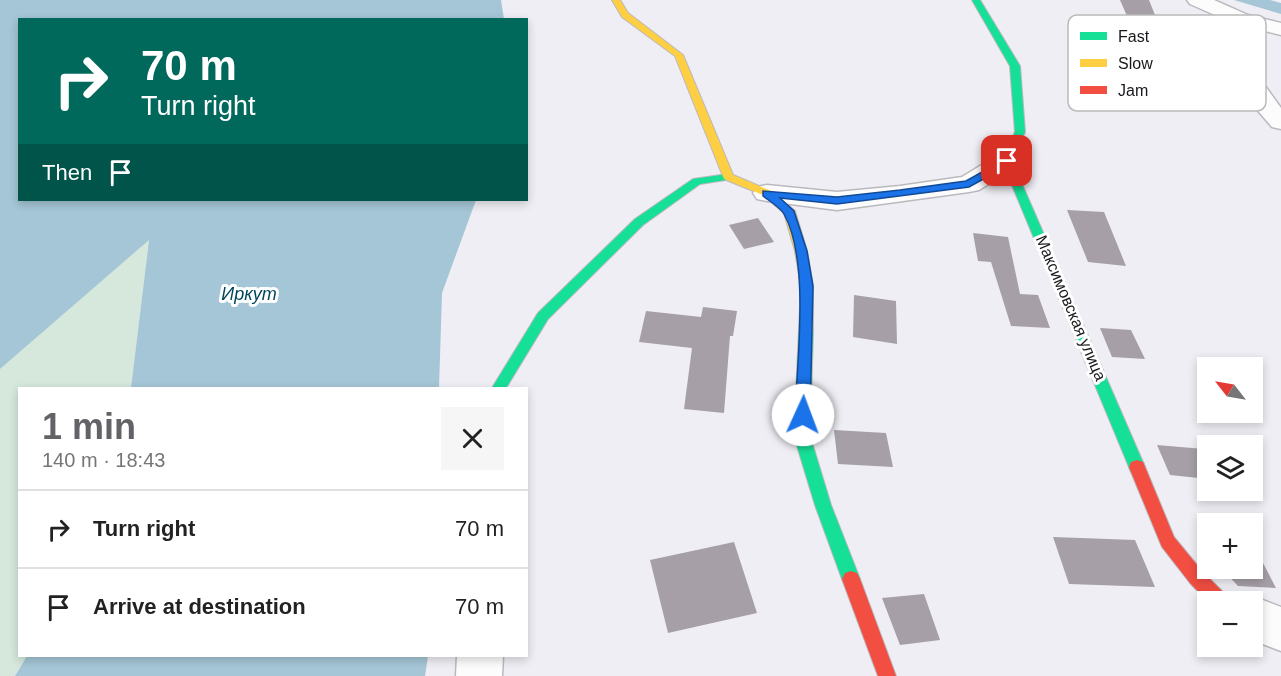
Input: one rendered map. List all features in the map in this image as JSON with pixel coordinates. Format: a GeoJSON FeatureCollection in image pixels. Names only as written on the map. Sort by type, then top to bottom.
{"type":"FeatureCollection","features":[{"type":"Feature","properties":{"kind":"street"},"geometry":{"type":"LineString","coordinates":[[616,0],[625,15],[679,55],[728,177]]}},
{"type":"Feature","properties":{"kind":"street"},"geometry":{"type":"LineString","coordinates":[[499,387],[543,316],[639,222],[697,181],[728,177],[767,193],[837,201],[969,184],[1007,161],[1020,132],[1015,66],[976,0]]}},
{"type":"Feature","properties":{"kind":"street"},"geometry":{"type":"LineString","coordinates":[[1197,0],[1232,15]]}},
{"type":"Feature","properties":{"kind":"street"},"geometry":{"type":"LineString","coordinates":[[1266,25],[1281,29]]}},
{"type":"Feature","properties":{"kind":"street"},"geometry":{"type":"LineString","coordinates":[[1266,106],[1281,122]]}},
{"type":"Feature","properties":{"kind":"street","name":"Максимовская улица"},"geometry":{"type":"LineString","coordinates":[[1007,161],[1168,542],[1210,591]]}},
{"type":"Feature","properties":{"kind":"street"},"geometry":{"type":"LineString","coordinates":[[767,193],[789,211],[801,251],[807,286],[802,436],[823,506],[887,676]]}},
{"type":"Feature","properties":{"kind":"street"},"geometry":{"type":"LineString","coordinates":[[1263,622],[1281,629]]}},
{"type":"Feature","properties":{"kind":"street"},"geometry":{"type":"LineString","coordinates":[[479,676],[480,657]]}},
{"type":"Feature","properties":{"kind":"green space"},"geometry":{"type":"Polygon","coordinates":[[[149,239],[131,387],[18,387],[18,657],[26,657],[15,676],[0,676],[0,369],[149,239]]]}},
{"type":"Feature","properties":{"kind":"water","name":"Иркут"},"geometry":{"type":"Polygon","coordinates":[[[0,0],[501,0],[504,18],[18,18],[18,201],[476,201],[442,293],[439,387],[131,387],[149,240],[0,369],[0,0]]]}},
{"type":"Feature","properties":{"kind":"water"},"geometry":{"type":"Polygon","coordinates":[[[1234,0],[1270,0],[1281,3],[1281,14],[1234,0]]]}},
{"type":"Feature","properties":{"kind":"water"},"geometry":{"type":"Polygon","coordinates":[[[26,657],[428,657],[425,676],[15,676],[26,657]]]}},
{"type":"Feature","properties":{"kind":"building"},"geometry":{"type":"Polygon","coordinates":[[[1120,0],[1149,0],[1155,15],[1127,15],[1120,0]]]}},
{"type":"Feature","properties":{"kind":"building"},"geometry":{"type":"Polygon","coordinates":[[[1067,210],[1104,212],[1126,266],[1088,262],[1067,210]]]}},
{"type":"Feature","properties":{"kind":"building"},"geometry":{"type":"Polygon","coordinates":[[[758,218],[774,242],[744,249],[729,225],[758,218]]]}},
{"type":"Feature","properties":{"kind":"building"},"geometry":{"type":"Polygon","coordinates":[[[973,233],[1008,237],[1020,294],[1038,295],[1050,328],[1011,326],[991,262],[978,261],[973,233]]]}},
{"type":"Feature","properties":{"kind":"building"},"geometry":{"type":"Polygon","coordinates":[[[854,295],[896,301],[897,344],[853,337],[854,295]]]}},
{"type":"Feature","properties":{"kind":"building"},"geometry":{"type":"Polygon","coordinates":[[[703,307],[737,311],[733,336],[730,336],[724,413],[684,409],[692,348],[639,342],[646,311],[701,317],[703,307]]]}},
{"type":"Feature","properties":{"kind":"building"},"geometry":{"type":"Polygon","coordinates":[[[1100,328],[1131,330],[1145,359],[1112,357],[1100,328]]]}},
{"type":"Feature","properties":{"kind":"building"},"geometry":{"type":"Polygon","coordinates":[[[834,430],[886,433],[893,467],[838,464],[834,430]]]}},
{"type":"Feature","properties":{"kind":"building"},"geometry":{"type":"Polygon","coordinates":[[[1157,445],[1197,448],[1197,478],[1170,475],[1157,445]]]}},
{"type":"Feature","properties":{"kind":"building"},"geometry":{"type":"Polygon","coordinates":[[[1053,537],[1135,540],[1155,587],[1069,584],[1053,537]]]}},
{"type":"Feature","properties":{"kind":"building"},"geometry":{"type":"Polygon","coordinates":[[[734,542],[757,613],[668,633],[650,560],[734,542]]]}},
{"type":"Feature","properties":{"kind":"building"},"geometry":{"type":"Polygon","coordinates":[[[1263,563],[1276,588],[1238,586],[1231,579],[1263,579],[1263,563]]]}},
{"type":"Feature","properties":{"kind":"building"},"geometry":{"type":"Polygon","coordinates":[[[924,594],[940,640],[900,645],[882,598],[924,594]]]}},
{"type":"Feature","properties":{"kind":"traffic: fast"},"geometry":{"type":"LineString","coordinates":[[976,0],[1015,66],[1020,132],[1007,161],[1137,467]]}},
{"type":"Feature","properties":{"kind":"traffic: fast"},"geometry":{"type":"LineString","coordinates":[[500,387],[543,316],[639,222],[697,181],[728,177]]}},
{"type":"Feature","properties":{"kind":"traffic: fast"},"geometry":{"type":"LineString","coordinates":[[806,330],[802,436],[823,505],[851,579]]}},
{"type":"Feature","properties":{"kind":"traffic: slow"},"geometry":{"type":"LineString","coordinates":[[616,0],[625,15],[679,55],[728,177],[767,193],[789,211],[801,251],[807,286],[806,330]]}},
{"type":"Feature","properties":{"kind":"traffic: jam"},"geometry":{"type":"LineString","coordinates":[[1137,467],[1168,542],[1210,591]]}},
{"type":"Feature","properties":{"kind":"traffic: jam"},"geometry":{"type":"LineString","coordinates":[[851,579],[887,676]]}},
{"type":"Feature","properties":{"kind":"route"},"geometry":{"type":"LineString","coordinates":[[803,415],[807,286],[801,251],[789,211],[767,193],[837,201],[900,194],[969,184],[1007,161]]}}]}
